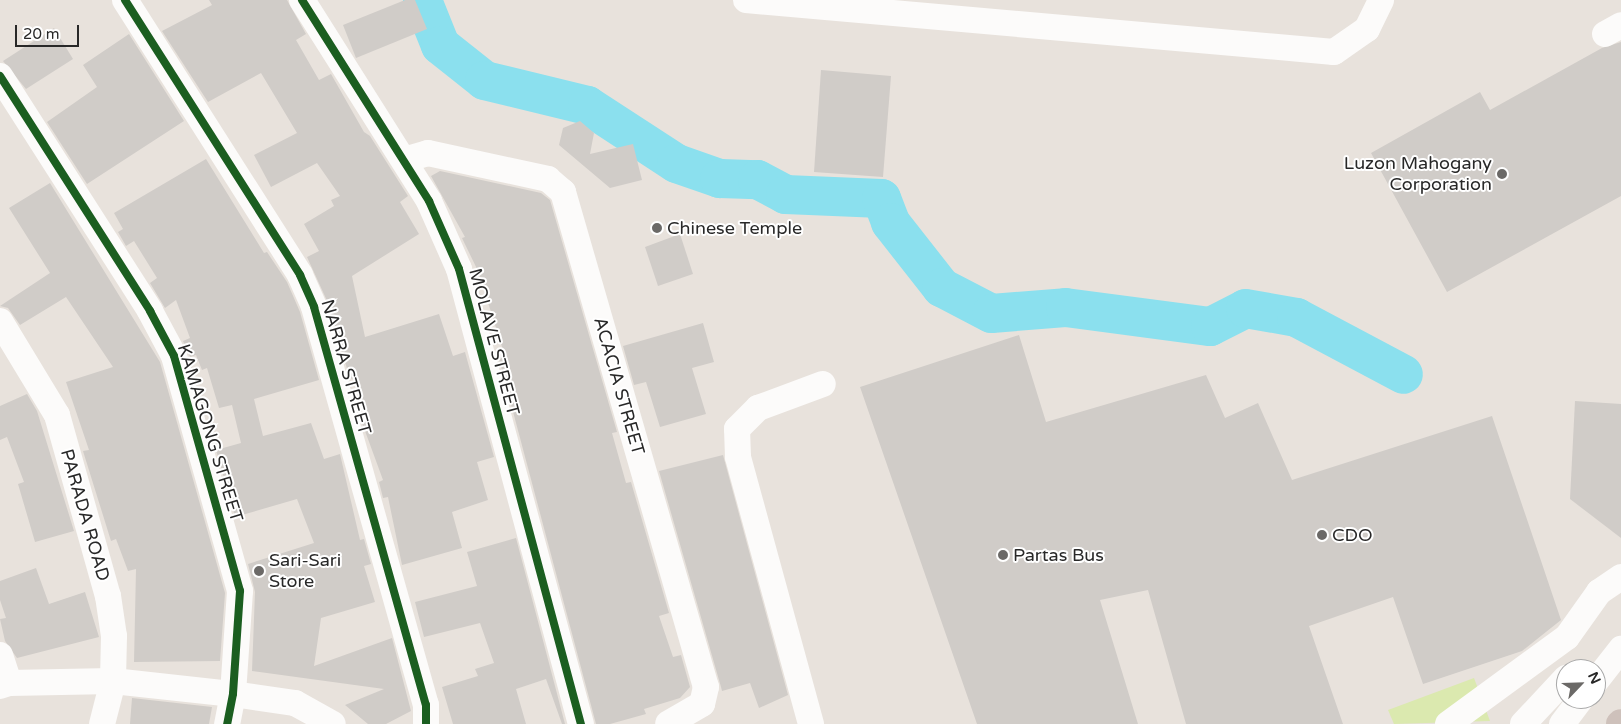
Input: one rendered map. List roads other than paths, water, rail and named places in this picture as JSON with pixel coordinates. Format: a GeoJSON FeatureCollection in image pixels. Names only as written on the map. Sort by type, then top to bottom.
{"type":"FeatureCollection","features":[{"type":"Feature","properties":{"kind":"street","name":"NARRA STREET"},"geometry":{"type":"LineString","coordinates":[[125,0],[300,275],[314,307],[426,705],[426,724]]}},
{"type":"Feature","properties":{"kind":"street","name":"MOLAVE STREET"},"geometry":{"type":"LineString","coordinates":[[302,0],[429,201],[459,269],[581,724]]}},
{"type":"Feature","properties":{"kind":"street"},"geometry":{"type":"LineString","coordinates":[[746,0],[1334,52],[1367,29],[1382,0]]}},
{"type":"Feature","properties":{"kind":"street","name":"KAMAGONG STREET"},"geometry":{"type":"LineString","coordinates":[[0,76],[150,311],[174,356],[240,591],[233,694],[227,724]]}},
{"type":"Feature","properties":{"kind":"street","name":"ACACIA STREET"},"geometry":{"type":"LineString","coordinates":[[404,160],[428,153],[548,179],[563,192],[706,687],[702,704],[668,724]]}},
{"type":"Feature","properties":{"kind":"street","name":"PARADA ROAD"},"geometry":{"type":"LineString","coordinates":[[0,321],[56,415],[108,596],[114,636],[112,681],[102,724]]}},
{"type":"Feature","properties":{"kind":"street"},"geometry":{"type":"LineString","coordinates":[[811,724],[738,457],[738,429],[758,408],[823,384]]}},
{"type":"Feature","properties":{"kind":"street"},"geometry":{"type":"LineString","coordinates":[[1448,724],[1567,637],[1599,592],[1621,577]]}},
{"type":"Feature","properties":{"kind":"street"},"geometry":{"type":"LineString","coordinates":[[1606,668],[1621,649]]}},
{"type":"Feature","properties":{"kind":"street"},"geometry":{"type":"LineString","coordinates":[[0,655],[4,684],[112,681],[233,694],[295,702],[333,724]]}},
{"type":"Feature","properties":{"kind":"street"},"geometry":{"type":"LineString","coordinates":[[1522,724],[1556,688]]}},
{"type":"Feature","properties":{"kind":"street"},"geometry":{"type":"LineString","coordinates":[[1562,724],[1573,709]]}},
{"type":"Feature","properties":{"kind":"waterway"},"geometry":{"type":"LineString","coordinates":[[422,0],[440,45],[484,80],[587,105],[676,163],[719,178],[757,179],[785,194],[881,198],[890,222],[941,287],[991,313],[1065,307],[1210,326],[1245,308],[1296,317],[1403,374]]}},
{"type":"Feature","properties":{"kind":"place","name":"Luzon Mahogany Corporation"},"geometry":{"type":"Point","coordinates":[1502,174]}},
{"type":"Feature","properties":{"kind":"place","name":"Chinese Temple"},"geometry":{"type":"Point","coordinates":[657,228]}},
{"type":"Feature","properties":{"kind":"place","name":"CDO"},"geometry":{"type":"Point","coordinates":[1322,535]}},
{"type":"Feature","properties":{"kind":"place","name":"Partas Bus"},"geometry":{"type":"Point","coordinates":[1003,555]}},
{"type":"Feature","properties":{"kind":"place","name":"Sari-Sari Store"},"geometry":{"type":"Point","coordinates":[259,571]}}]}
